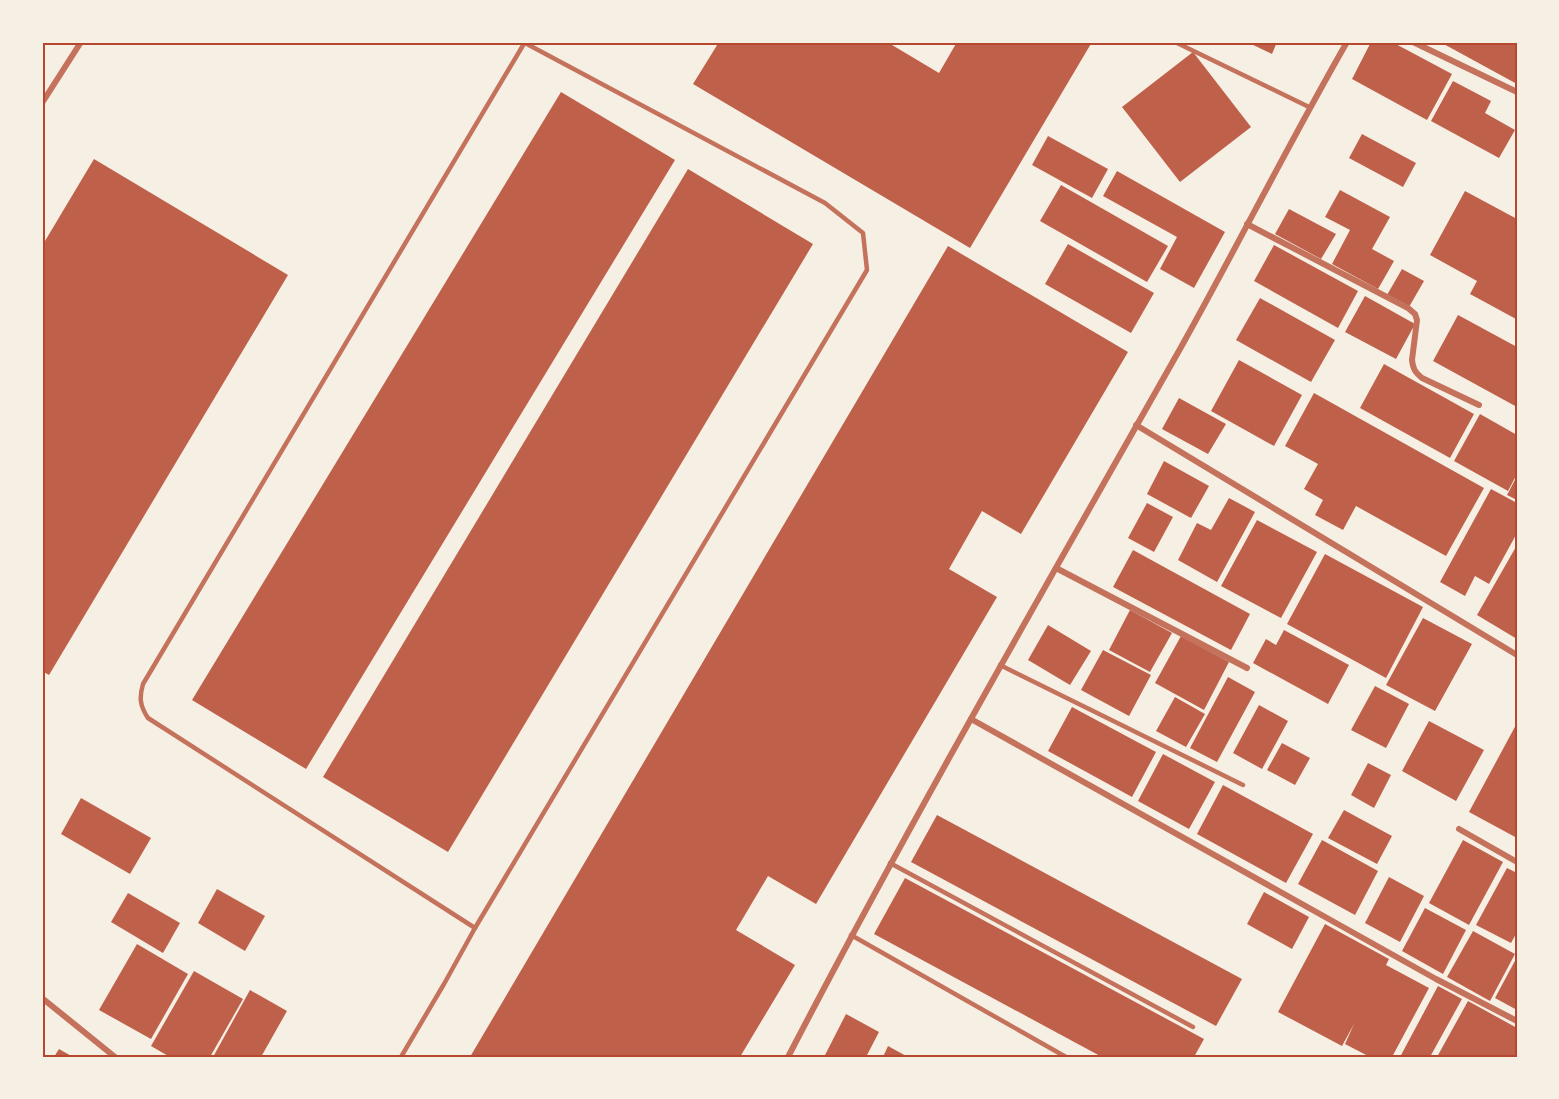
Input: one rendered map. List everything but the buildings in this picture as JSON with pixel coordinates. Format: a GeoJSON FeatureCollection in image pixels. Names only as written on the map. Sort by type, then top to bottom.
{"type":"FeatureCollection","features":[{"type":"Feature","properties":{"kind":"street"},"geometry":{"type":"LineString","coordinates":[[42,103],[81,42]]}},
{"type":"Feature","properties":{"kind":"street"},"geometry":{"type":"LineString","coordinates":[[788,1057],[890,863],[1136,425],[1347,42]]}},
{"type":"Feature","properties":{"kind":"street"},"geometry":{"type":"LineString","coordinates":[[1413,42],[1517,92]]}},
{"type":"Feature","properties":{"kind":"street"},"geometry":{"type":"LineString","coordinates":[[1247,224],[1408,308],[1415,314],[1417,320],[1412,360],[1415,372],[1422,378],[1479,405]]}},
{"type":"Feature","properties":{"kind":"street"},"geometry":{"type":"LineString","coordinates":[[1136,425],[1517,655]]}},
{"type":"Feature","properties":{"kind":"street"},"geometry":{"type":"LineString","coordinates":[[1056,568],[1247,668]]}},
{"type":"Feature","properties":{"kind":"street"},"geometry":{"type":"LineString","coordinates":[[971,719],[1426,973],[1517,1021]]}},
{"type":"Feature","properties":{"kind":"street"},"geometry":{"type":"LineString","coordinates":[[1460,830],[1517,862]]}},
{"type":"Feature","properties":{"kind":"street"},"geometry":{"type":"LineString","coordinates":[[42,998],[115,1057]]}},
{"type":"Feature","properties":{"kind":"lane"},"geometry":{"type":"LineString","coordinates":[[1175,42],[1310,107]]}},
{"type":"Feature","properties":{"kind":"lane"},"geometry":{"type":"LineString","coordinates":[[401,1057],[867,270],[863,233],[825,203],[525,43],[142,684],[140,701],[148,718],[476,928]]}},
{"type":"Feature","properties":{"kind":"lane"},"geometry":{"type":"LineString","coordinates":[[1000,665],[1243,785]]}},
{"type":"Feature","properties":{"kind":"lane"},"geometry":{"type":"LineString","coordinates":[[890,863],[1193,1027]]}},
{"type":"Feature","properties":{"kind":"lane"},"geometry":{"type":"LineString","coordinates":[[851,935],[1066,1057]]}}]}
